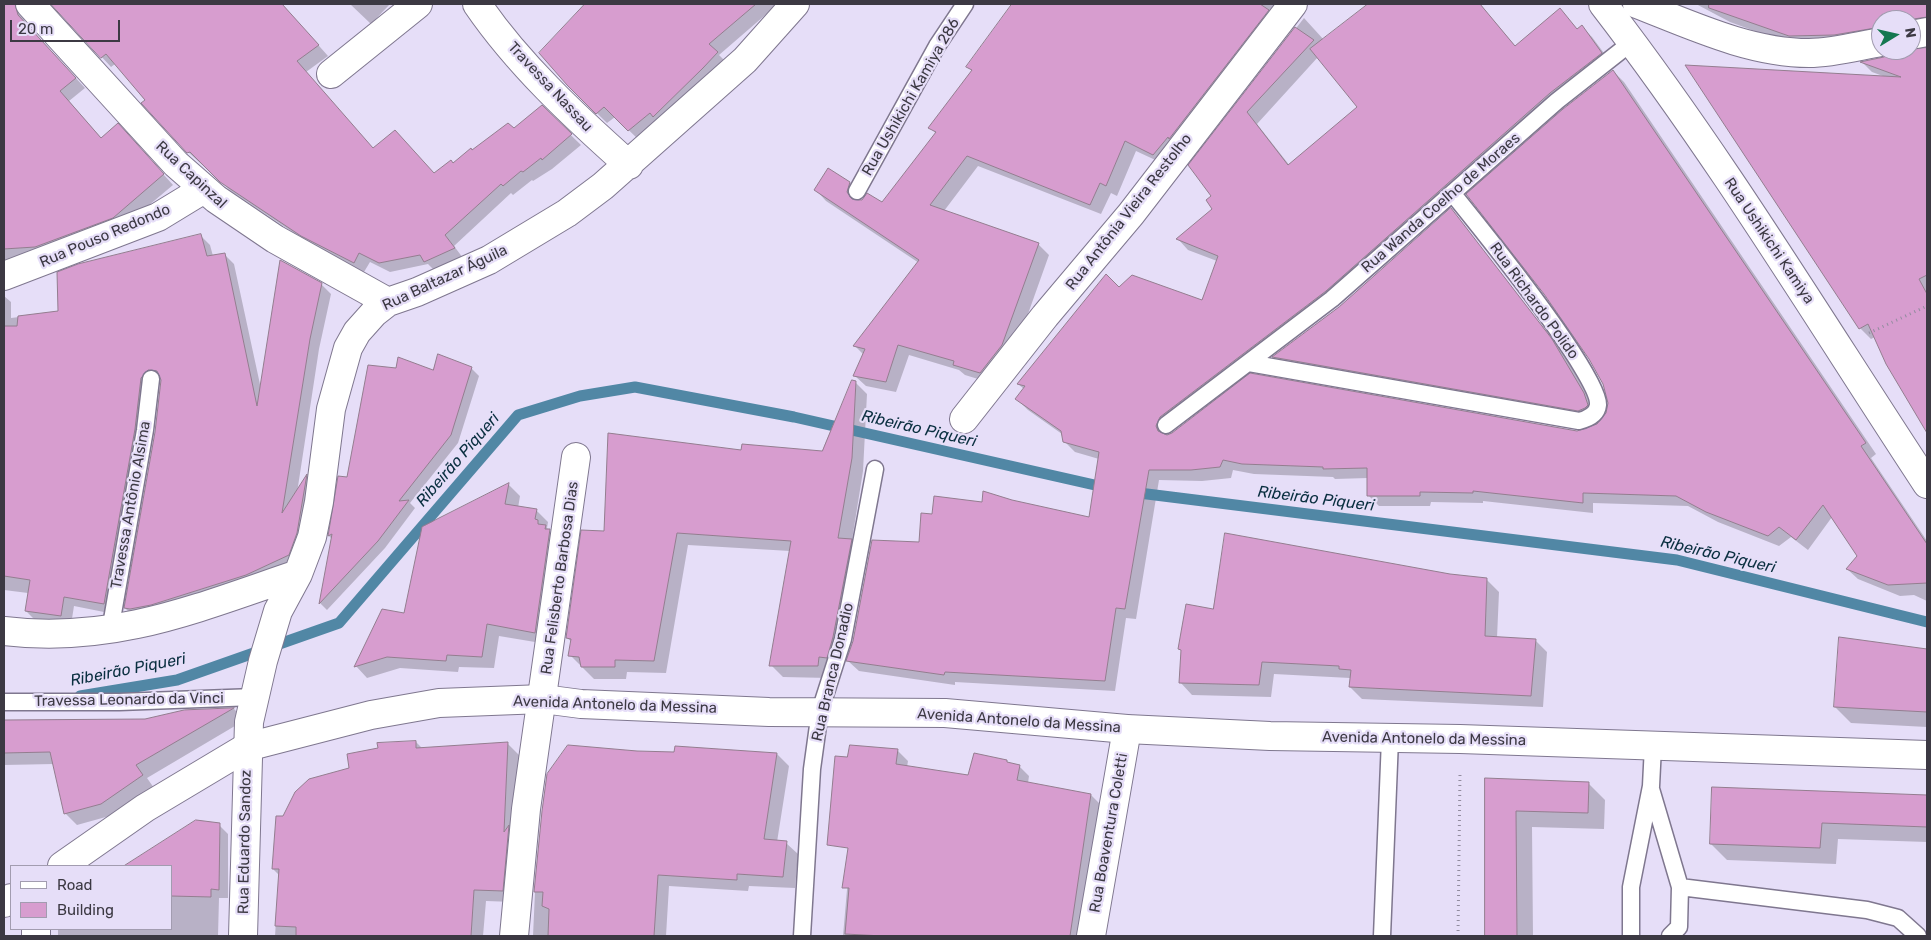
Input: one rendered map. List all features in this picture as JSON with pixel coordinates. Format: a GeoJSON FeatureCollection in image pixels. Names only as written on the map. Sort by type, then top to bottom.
{"type":"FeatureCollection","features":[{"type":"Feature","properties":{"kind":"street","name":"Rua Capinzal"},"geometry":{"type":"LineString","coordinates":[[30,4],[149,135],[204,190],[248,223],[275,240],[388,302]]}},
{"type":"Feature","properties":{"kind":"street"},"geometry":{"type":"LineString","coordinates":[[331,74],[418,4]]}},
{"type":"Feature","properties":{"kind":"street","name":"Travessa Nassau"},"geometry":{"type":"LineString","coordinates":[[477,4],[521,59],[550,90],[629,165]]}},
{"type":"Feature","properties":{"kind":"street","name":"Rua Baltazar Águila"},"geometry":{"type":"LineString","coordinates":[[247,747],[257,687],[278,611],[298,574],[312,537],[319,502],[331,409],[348,348],[363,326],[388,302],[417,292],[488,260],[567,213],[629,165],[745,60],[795,4]]}},
{"type":"Feature","properties":{"kind":"street","name":"Rua Antônia Vieira Restolho"},"geometry":{"type":"LineString","coordinates":[[964,419],[1045,316],[1130,214],[1293,4]]}},
{"type":"Feature","properties":{"kind":"street","name":"Rua Ushikichi Kamiya"},"geometry":{"type":"LineString","coordinates":[[1603,4],[1632,42],[1782,258],[1837,348],[1927,484]]}},
{"type":"Feature","properties":{"kind":"street"},"geometry":{"type":"LineString","coordinates":[[1637,4],[1689,25],[1769,49],[1810,53],[1871,44]]}},
{"type":"Feature","properties":{"kind":"street","name":"Rua Pouso Redondo"},"geometry":{"type":"LineString","coordinates":[[4,276],[158,217],[204,190]]}},
{"type":"Feature","properties":{"kind":"street","name":"Rua Felisberto Barbosa Dias"},"geometry":{"type":"LineString","coordinates":[[514,936],[526,809],[576,457]]}},
{"type":"Feature","properties":{"kind":"street"},"geometry":{"type":"LineString","coordinates":[[4,631],[46,634],[110,631],[157,621],[298,574]]}},
{"type":"Feature","properties":{"kind":"street","name":"Avenida Antonelo da Messina"},"geometry":{"type":"LineString","coordinates":[[63,865],[145,808],[247,747],[370,715],[439,703],[543,699],[581,704],[751,711],[945,713],[1126,729],[1270,736],[1460,739],[1927,755]]}},
{"type":"Feature","properties":{"kind":"street","name":"Rua Boaventura Coletti"},"geometry":{"type":"LineString","coordinates":[[1091,936],[1126,729]]}},
{"type":"Feature","properties":{"kind":"street","name":"Rua Eduardo Sandoz"},"geometry":{"type":"LineString","coordinates":[[243,936],[246,866],[247,747]]}},
{"type":"Feature","properties":{"kind":"lane","name":"Rua Ushikichi Kamiya 286"},"geometry":{"type":"LineString","coordinates":[[857,191],[937,46],[965,4]]}},
{"type":"Feature","properties":{"kind":"lane","name":"Rua Wanda Coelho de Moraes"},"geometry":{"type":"LineString","coordinates":[[1166,425],[1332,299],[1454,194],[1557,101],[1632,42]]}},
{"type":"Feature","properties":{"kind":"lane","name":"Rua Richardo Polido"},"geometry":{"type":"LineString","coordinates":[[1249,363],[1579,421],[1594,414],[1598,408],[1598,397],[1574,356],[1530,292],[1454,194]]}},
{"type":"Feature","properties":{"kind":"lane","name":"Travessa Antônio Alsima"},"geometry":{"type":"LineString","coordinates":[[110,631],[144,430],[150,379]]}},
{"type":"Feature","properties":{"kind":"lane","name":"Rua Branca Donadio"},"geometry":{"type":"LineString","coordinates":[[802,936],[812,769],[820,711],[843,639],[875,469]]}},
{"type":"Feature","properties":{"kind":"lane","name":"Travessa Leonardo da Vinci"},"geometry":{"type":"LineString","coordinates":[[4,702],[119,702],[257,687]]}},
{"type":"Feature","properties":{"kind":"lane"},"geometry":{"type":"LineString","coordinates":[[1382,936],[1390,739]]}},
{"type":"Feature","properties":{"kind":"lane"},"geometry":{"type":"LineString","coordinates":[[1631,936],[1631,887],[1651,786],[1653,746]]}},
{"type":"Feature","properties":{"kind":"lane"},"geometry":{"type":"LineString","coordinates":[[1651,786],[1680,887],[1679,927],[1670,936]]}},
{"type":"Feature","properties":{"kind":"lane"},"geometry":{"type":"LineString","coordinates":[[1680,887],[1867,910],[1898,918],[1918,936]]}},
{"type":"Feature","properties":{"kind":"path"},"geometry":{"type":"LineString","coordinates":[[1837,348],[1927,306]]}},
{"type":"Feature","properties":{"kind":"path"},"geometry":{"type":"LineString","coordinates":[[1458,936],[1460,739]]}},
{"type":"Feature","properties":{"kind":"building"},"geometry":{"type":"Polygon","coordinates":[[[4,4],[15,4],[18,15],[76,78],[60,91],[101,138],[118,123],[164,174],[113,218],[35,247],[4,249],[4,4]]]}},
{"type":"Feature","properties":{"kind":"building"},"geometry":{"type":"Polygon","coordinates":[[[51,4],[282,4],[319,45],[297,61],[373,148],[395,130],[434,173],[451,160],[453,163],[471,148],[472,150],[508,123],[514,128],[542,105],[572,134],[542,160],[541,158],[523,172],[521,171],[503,186],[501,184],[445,235],[455,248],[424,262],[420,255],[379,263],[359,253],[354,263],[301,236],[220,182],[190,152],[187,153],[141,103],[145,100],[106,54],[101,58],[51,4]]]}},
{"type":"Feature","properties":{"kind":"building"},"geometry":{"type":"Polygon","coordinates":[[[585,4],[756,4],[709,44],[718,52],[703,68],[653,117],[650,113],[628,131],[604,107],[596,114],[539,53],[585,4]]]}},
{"type":"Feature","properties":{"kind":"building"},"geometry":{"type":"Polygon","coordinates":[[[1012,4],[1260,4],[1269,10],[1169,139],[1168,137],[1153,155],[1125,141],[1106,186],[1100,183],[1090,205],[967,156],[930,205],[1039,243],[1002,345],[980,373],[953,365],[954,361],[898,345],[886,382],[853,376],[865,349],[853,346],[919,260],[814,190],[828,168],[850,182],[847,192],[852,199],[862,200],[867,193],[882,202],[936,132],[928,128],[972,70],[966,67],[1012,4]]]}},
{"type":"Feature","properties":{"kind":"building"},"geometry":{"type":"Polygon","coordinates":[[[1368,4],[1480,4],[1515,46],[1560,8],[1577,29],[1582,25],[1602,53],[1550,93],[1326,291],[1160,417],[1156,426],[1158,431],[1167,435],[1172,433],[1250,373],[1577,431],[1597,424],[1606,413],[1608,403],[1603,384],[1589,359],[1544,294],[1466,194],[1563,109],[1613,70],[1866,443],[1861,446],[1927,544],[1927,583],[1888,585],[1846,569],[1857,556],[1823,505],[1796,540],[1779,527],[1768,536],[1706,512],[1676,496],[1583,493],[1583,503],[1473,491],[1473,493],[1420,492],[1420,496],[1367,496],[1367,468],[1323,469],[1323,467],[1242,464],[1223,460],[1220,467],[1191,470],[1149,470],[1125,609],[1116,608],[1105,681],[945,672],[944,675],[846,661],[853,641],[872,540],[919,542],[921,513],[932,514],[934,496],[982,502],[983,491],[1012,500],[1089,517],[1099,452],[1063,442],[1061,431],[1015,399],[1025,386],[1017,384],[1106,274],[1119,287],[1132,275],[1202,300],[1218,256],[1176,239],[1212,209],[1206,200],[1211,196],[1188,165],[1295,27],[1314,40],[1247,112],[1288,165],[1357,107],[1310,49],[1368,4]]]}},
{"type":"Feature","properties":{"kind":"building"},"geometry":{"type":"Polygon","coordinates":[[[1709,4],[1927,4],[1927,17],[1921,18],[1921,10],[1871,10],[1871,29],[1834,35],[1789,36],[1709,8],[1709,4]]]}},
{"type":"Feature","properties":{"kind":"building"},"geometry":{"type":"Polygon","coordinates":[[[1921,48],[1927,48],[1927,275],[1919,279],[1927,294],[1927,433],[1886,364],[1868,324],[1859,329],[1685,65],[1901,77],[1860,62],[1871,60],[1921,60],[1921,48]]]}},
{"type":"Feature","properties":{"kind":"building"},"geometry":{"type":"Polygon","coordinates":[[[1451,208],[1552,339],[1584,393],[1588,405],[1585,408],[1578,411],[1272,357],[1339,307],[1451,208]]]}},
{"type":"Feature","properties":{"kind":"building"},"geometry":{"type":"Polygon","coordinates":[[[201,234],[207,256],[225,253],[257,406],[280,260],[322,283],[310,339],[282,513],[307,474],[297,533],[289,555],[246,575],[151,605],[130,609],[124,608],[155,432],[161,380],[157,371],[148,370],[141,378],[135,429],[104,604],[64,597],[61,616],[25,611],[30,580],[4,576],[4,326],[17,326],[18,316],[58,311],[57,272],[78,264],[201,234]]]}},
{"type":"Feature","properties":{"kind":"building"},"geometry":{"type":"Polygon","coordinates":[[[438,354],[472,367],[451,435],[399,501],[409,500],[378,541],[319,604],[332,534],[328,536],[338,476],[347,477],[368,365],[396,368],[398,357],[433,370],[438,354]]]}},
{"type":"Feature","properties":{"kind":"building"},"geometry":{"type":"Polygon","coordinates":[[[852,380],[856,381],[852,458],[838,538],[852,539],[833,637],[827,658],[819,657],[818,666],[769,666],[791,541],[677,533],[654,661],[615,660],[615,667],[581,667],[579,657],[568,656],[571,639],[566,638],[581,530],[604,531],[608,433],[741,450],[742,444],[822,451],[852,380]]]}},
{"type":"Feature","properties":{"kind":"building"},"geometry":{"type":"Polygon","coordinates":[[[509,483],[505,504],[537,509],[535,519],[538,520],[538,524],[546,525],[545,529],[550,529],[535,633],[487,624],[482,657],[447,655],[446,661],[387,657],[354,667],[382,609],[404,613],[422,527],[509,483]]]}},
{"type":"Feature","properties":{"kind":"building"},"geometry":{"type":"Polygon","coordinates":[[[1225,533],[1450,574],[1487,578],[1485,636],[1536,639],[1531,696],[1349,687],[1351,670],[1339,669],[1339,666],[1262,662],[1259,685],[1179,683],[1181,650],[1178,649],[1186,604],[1213,609],[1225,533]]]}},
{"type":"Feature","properties":{"kind":"building"},"geometry":{"type":"Polygon","coordinates":[[[1839,637],[1927,649],[1927,712],[1834,707],[1839,637]]]}},
{"type":"Feature","properties":{"kind":"building"},"geometry":{"type":"Polygon","coordinates":[[[234,708],[136,765],[143,775],[101,804],[64,814],[50,752],[4,753],[4,720],[145,719],[184,710],[234,708]]]}},
{"type":"Feature","properties":{"kind":"building"},"geometry":{"type":"Polygon","coordinates":[[[416,741],[416,748],[508,742],[504,832],[509,825],[503,891],[474,890],[471,936],[296,936],[296,927],[275,926],[279,869],[272,869],[276,816],[283,816],[295,792],[309,779],[349,768],[347,754],[378,748],[377,743],[416,741]]]}},
{"type":"Feature","properties":{"kind":"building"},"geometry":{"type":"Polygon","coordinates":[[[568,745],[637,751],[674,752],[675,746],[777,753],[764,839],[787,841],[783,877],[737,874],[737,880],[658,875],[654,936],[548,936],[549,909],[542,906],[543,892],[534,892],[542,811],[547,774],[568,745]]]}},
{"type":"Feature","properties":{"kind":"building"},"geometry":{"type":"Polygon","coordinates":[[[850,745],[898,749],[896,764],[968,775],[974,753],[1007,760],[1007,762],[1020,765],[1017,780],[1091,794],[1070,936],[883,936],[845,934],[849,888],[842,888],[848,848],[827,845],[835,756],[847,757],[850,745]]]}},
{"type":"Feature","properties":{"kind":"building"},"geometry":{"type":"Polygon","coordinates":[[[1485,778],[1589,782],[1588,813],[1516,811],[1517,936],[1485,936],[1485,778]]]}},
{"type":"Feature","properties":{"kind":"building"},"geometry":{"type":"Polygon","coordinates":[[[1712,787],[1927,795],[1927,827],[1822,823],[1820,848],[1710,844],[1712,787]]]}},
{"type":"Feature","properties":{"kind":"building"},"geometry":{"type":"Polygon","coordinates":[[[196,820],[220,823],[219,890],[211,889],[211,897],[172,896],[172,865],[126,865],[196,820]]]}},
{"type":"Feature","properties":{"kind":"waterway","name":"Ribeirão Piqueri"},"geometry":{"type":"LineString","coordinates":[[80,696],[177,680],[339,623],[518,415],[580,396],[635,387],[794,417],[1108,488]]}},
{"type":"Feature","properties":{"kind":"waterway","name":"Ribeirão Piqueri"},"geometry":{"type":"LineString","coordinates":[[1131,492],[1677,560],[1927,622]]}}]}
